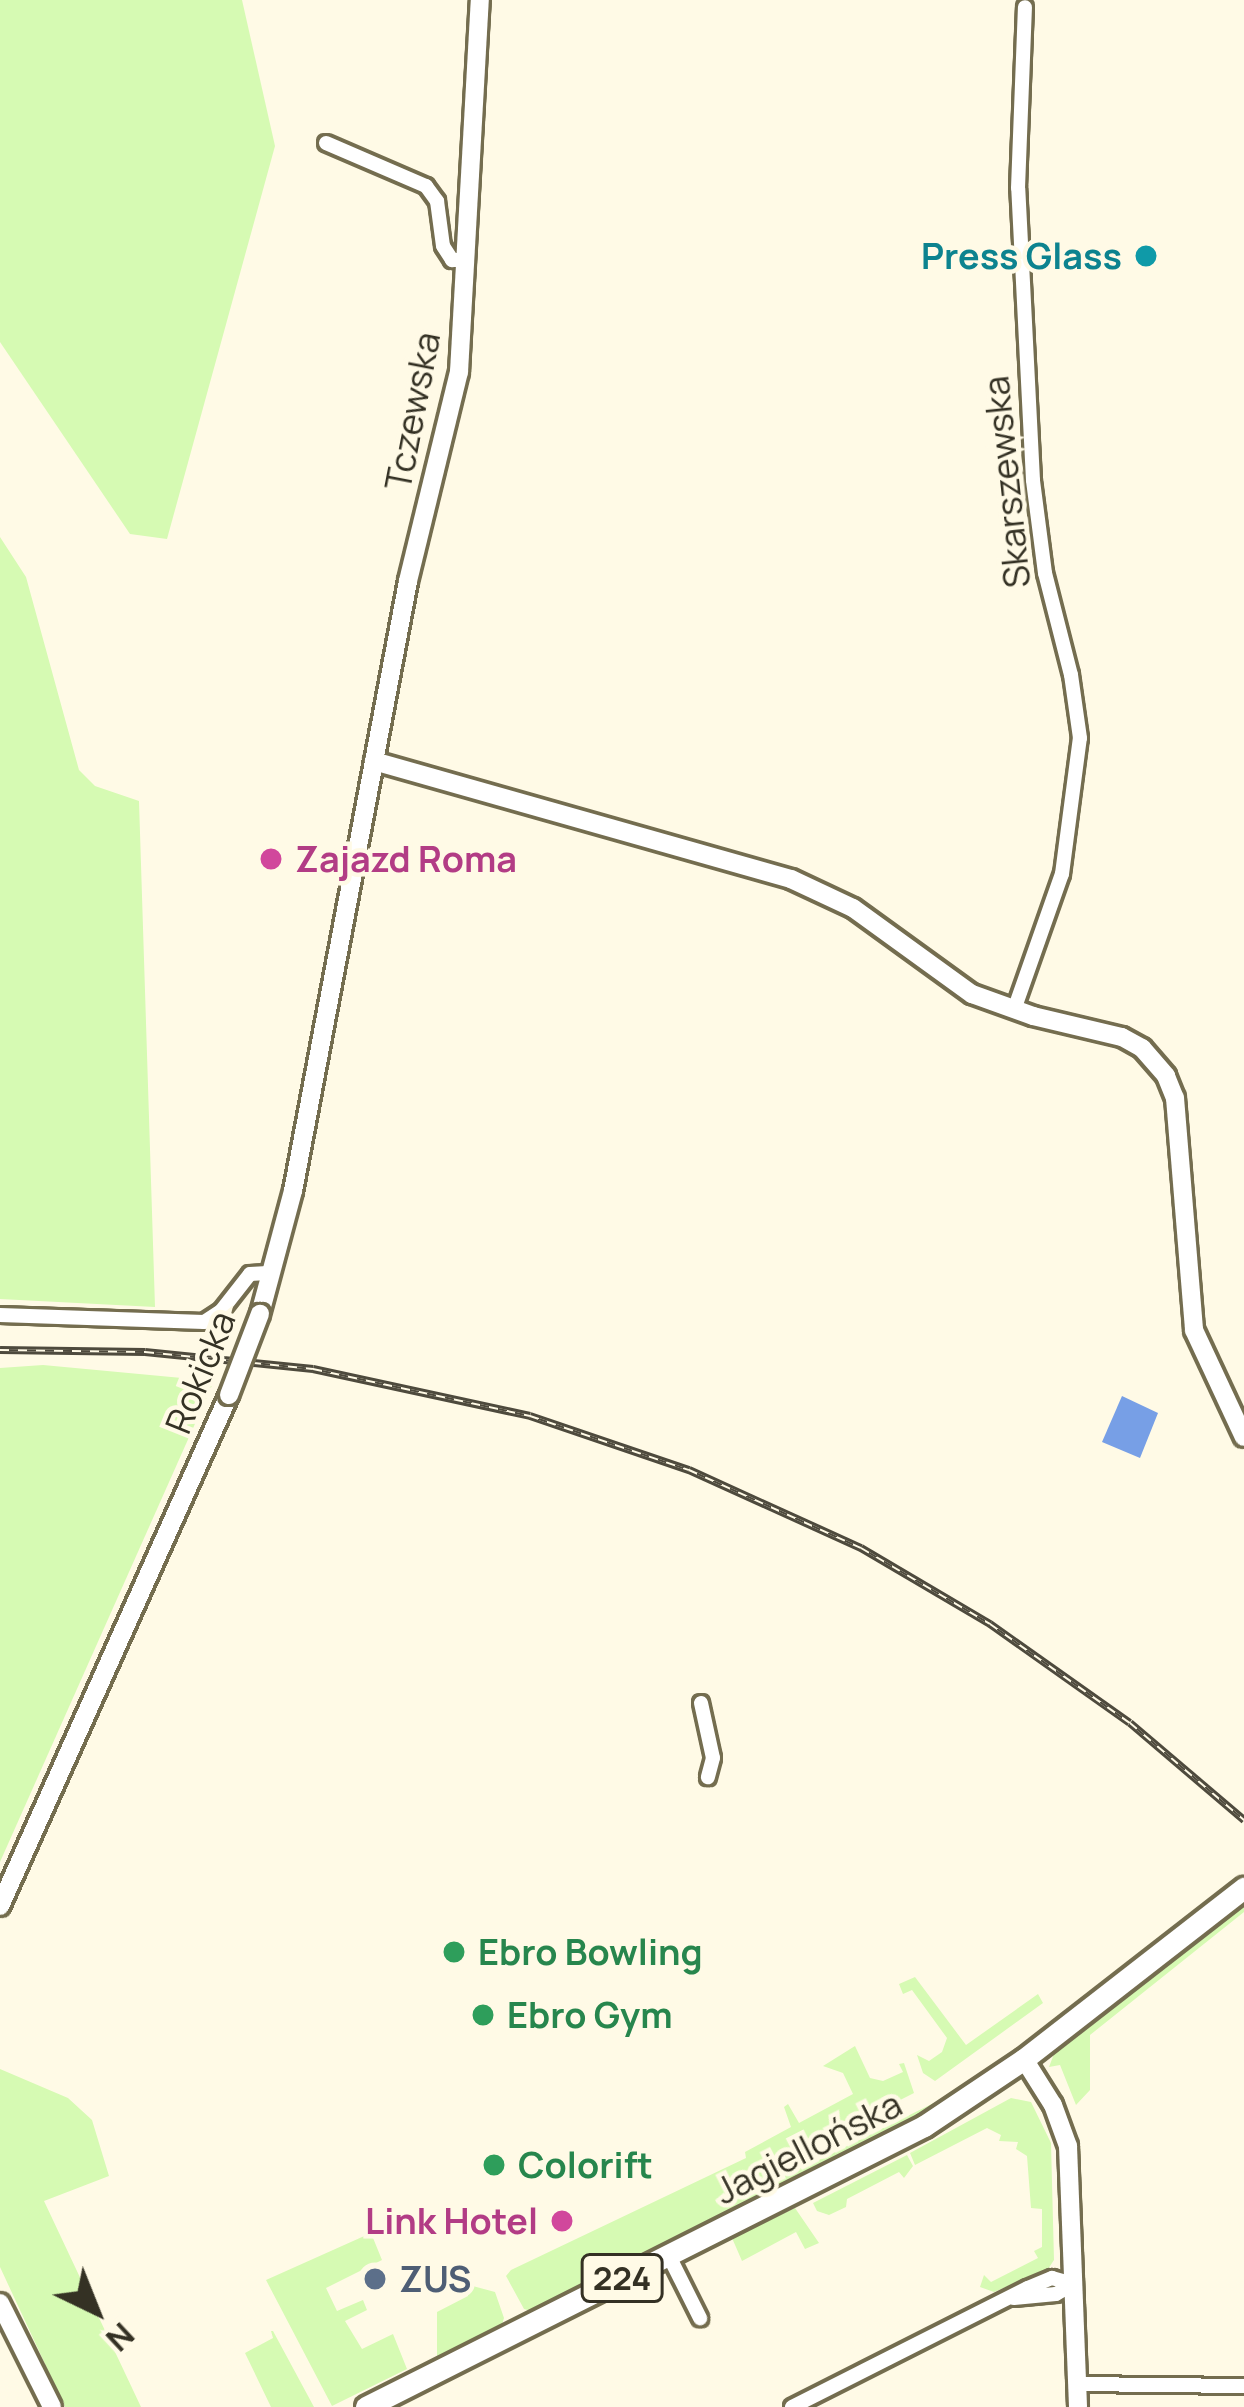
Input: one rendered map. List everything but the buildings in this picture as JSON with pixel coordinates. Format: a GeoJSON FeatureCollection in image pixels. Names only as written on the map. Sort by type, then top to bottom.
{"type":"FeatureCollection","features":[{"type":"Feature","properties":{"kind":"main road","name":"Jagiellońska"},"geometry":{"type":"LineString","coordinates":[[366,2407],[924,2126],[1024,2059],[1244,1888]]}},
{"type":"Feature","properties":{"kind":"street","name":"Tczewska"},"geometry":{"type":"LineString","coordinates":[[361,830],[408,580],[454,407],[480,0]]}},
{"type":"Feature","properties":{"kind":"street","name":"Skarszewska"},"geometry":{"type":"LineString","coordinates":[[1014,1010],[1063,874],[1080,738],[1075,695],[1045,574],[1033,480],[1018,188],[1025,7]]}},
{"type":"Feature","properties":{"kind":"street"},"geometry":{"type":"LineString","coordinates":[[326,143],[426,186],[437,201],[443,246],[452,260],[466,260]]}},
{"type":"Feature","properties":{"kind":"street"},"geometry":{"type":"LineString","coordinates":[[374,761],[827,892],[951,981],[1014,1010],[1122,1037],[1142,1048],[1166,1076],[1179,1132],[1194,1330],[1244,1437]]}},
{"type":"Feature","properties":{"kind":"street","name":"Rokicka"},"geometry":{"type":"LineString","coordinates":[[0,1906],[230,1395],[260,1314],[293,1191],[361,830]]}},
{"type":"Feature","properties":{"kind":"street"},"geometry":{"type":"LineString","coordinates":[[0,1315],[204,1322],[221,1311],[250,1274],[272,1274]]}},
{"type":"Feature","properties":{"kind":"street"},"geometry":{"type":"LineString","coordinates":[[701,1703],[712,1758],[708,1777]]}},
{"type":"Feature","properties":{"kind":"street"},"geometry":{"type":"LineString","coordinates":[[1024,2059],[1064,2127],[1078,2407]]}},
{"type":"Feature","properties":{"kind":"street"},"geometry":{"type":"LineString","coordinates":[[668,2254],[700,2318]]}},
{"type":"Feature","properties":{"kind":"street"},"geometry":{"type":"LineString","coordinates":[[792,2407],[1014,2298],[1056,2294],[1073,2284]]}},
{"type":"Feature","properties":{"kind":"street"},"geometry":{"type":"LineString","coordinates":[[0,2303],[52,2407]]}},
{"type":"Feature","properties":{"kind":"street"},"geometry":{"type":"LineString","coordinates":[[1077,2384],[1244,2386]]}},
{"type":"Feature","properties":{"kind":"green space"},"geometry":{"type":"Polygon","coordinates":[[[0,0],[242,0],[275,146],[167,539],[130,534],[0,342],[0,0]]]}},
{"type":"Feature","properties":{"kind":"green space"},"geometry":{"type":"Polygon","coordinates":[[[0,537],[26,577],[79,770],[95,786],[139,801],[155,1307],[0,1299],[0,537]]]}},
{"type":"Feature","properties":{"kind":"green space"},"geometry":{"type":"Polygon","coordinates":[[[43,1365],[214,1381],[0,1862],[0,1368],[43,1365]]]}},
{"type":"Feature","properties":{"kind":"green space"},"geometry":{"type":"Polygon","coordinates":[[[1244,1900],[1244,1912],[1090,2035],[1090,2090],[1076,2105],[1060,2065],[1049,2067],[1057,2046],[1244,1900]]]}},
{"type":"Feature","properties":{"kind":"green space"},"geometry":{"type":"Polygon","coordinates":[[[915,1977],[966,2045],[1038,1994],[1043,2003],[935,2081],[923,2073],[917,2055],[929,2061],[942,2052],[947,2038],[912,1990],[903,1994],[899,1984],[915,1977]]]}},
{"type":"Feature","properties":{"kind":"green space"},"geometry":{"type":"Polygon","coordinates":[[[855,2046],[870,2078],[883,2081],[903,2072],[899,2064],[904,2063],[914,2093],[825,2138],[822,2134],[805,2143],[813,2163],[976,2082],[924,2118],[535,2312],[524,2309],[506,2276],[511,2270],[746,2158],[745,2152],[791,2127],[784,2107],[788,2104],[799,2123],[853,2094],[843,2073],[823,2066],[855,2046]]]}},
{"type":"Feature","properties":{"kind":"green space"},"geometry":{"type":"Polygon","coordinates":[[[0,2069],[68,2098],[92,2120],[109,2176],[44,2201],[141,2407],[65,2407],[0,2267],[0,2069]]]}},
{"type":"Feature","properties":{"kind":"green space"},"geometry":{"type":"Polygon","coordinates":[[[1011,2098],[1031,2102],[1051,2143],[1054,2260],[1048,2269],[994,2292],[980,2287],[984,2275],[991,2282],[1038,2258],[1034,2251],[1042,2247],[1042,2209],[1031,2208],[1027,2156],[1016,2149],[1018,2142],[999,2141],[1001,2135],[987,2128],[915,2165],[910,2153],[1011,2098]]]}},
{"type":"Feature","properties":{"kind":"green space"},"geometry":{"type":"Polygon","coordinates":[[[907,2155],[913,2166],[904,2178],[899,2172],[847,2199],[846,2207],[829,2215],[817,2211],[813,2203],[907,2155]]]}},
{"type":"Feature","properties":{"kind":"green space"},"geometry":{"type":"Polygon","coordinates":[[[795,2208],[819,2243],[805,2249],[796,2232],[742,2261],[732,2238],[795,2208]]]}},
{"type":"Feature","properties":{"kind":"green space"},"geometry":{"type":"Polygon","coordinates":[[[371,2233],[382,2260],[326,2288],[337,2311],[363,2300],[367,2310],[345,2321],[362,2349],[393,2334],[407,2369],[332,2406],[266,2280],[371,2233]]]}},
{"type":"Feature","properties":{"kind":"green space"},"geometry":{"type":"Polygon","coordinates":[[[469,2285],[495,2292],[504,2318],[501,2328],[437,2357],[437,2312],[468,2296],[469,2285]]]}},
{"type":"Feature","properties":{"kind":"green space"},"geometry":{"type":"Polygon","coordinates":[[[271,2331],[314,2407],[271,2407],[245,2353],[273,2338],[271,2331]]]}},
{"type":"Feature","properties":{"kind":"water"},"geometry":{"type":"Polygon","coordinates":[[[1122,1396],[1158,1413],[1140,1458],[1102,1442],[1122,1396]]]}},
{"type":"Feature","properties":{"kind":"railway"},"geometry":{"type":"LineString","coordinates":[[0,1350],[145,1352],[313,1369],[530,1416],[689,1470],[861,1548],[990,1624],[1130,1723],[1244,1820]]}},
{"type":"Feature","properties":{"kind":"place","name":"Press Glass"},"geometry":{"type":"Point","coordinates":[1146,256]}},
{"type":"Feature","properties":{"kind":"place","name":"Zajazd Roma"},"geometry":{"type":"Point","coordinates":[271,859]}},
{"type":"Feature","properties":{"kind":"place","name":"Ebro Bowling"},"geometry":{"type":"Point","coordinates":[454,1952]}},
{"type":"Feature","properties":{"kind":"place","name":"Ebro Gym"},"geometry":{"type":"Point","coordinates":[483,2015]}},
{"type":"Feature","properties":{"kind":"place","name":"Colorift"},"geometry":{"type":"Point","coordinates":[494,2165]}},
{"type":"Feature","properties":{"kind":"place","name":"Link Hotel"},"geometry":{"type":"Point","coordinates":[562,2221]}},
{"type":"Feature","properties":{"kind":"place","name":"ZUS"},"geometry":{"type":"Point","coordinates":[375,2279]}}]}
